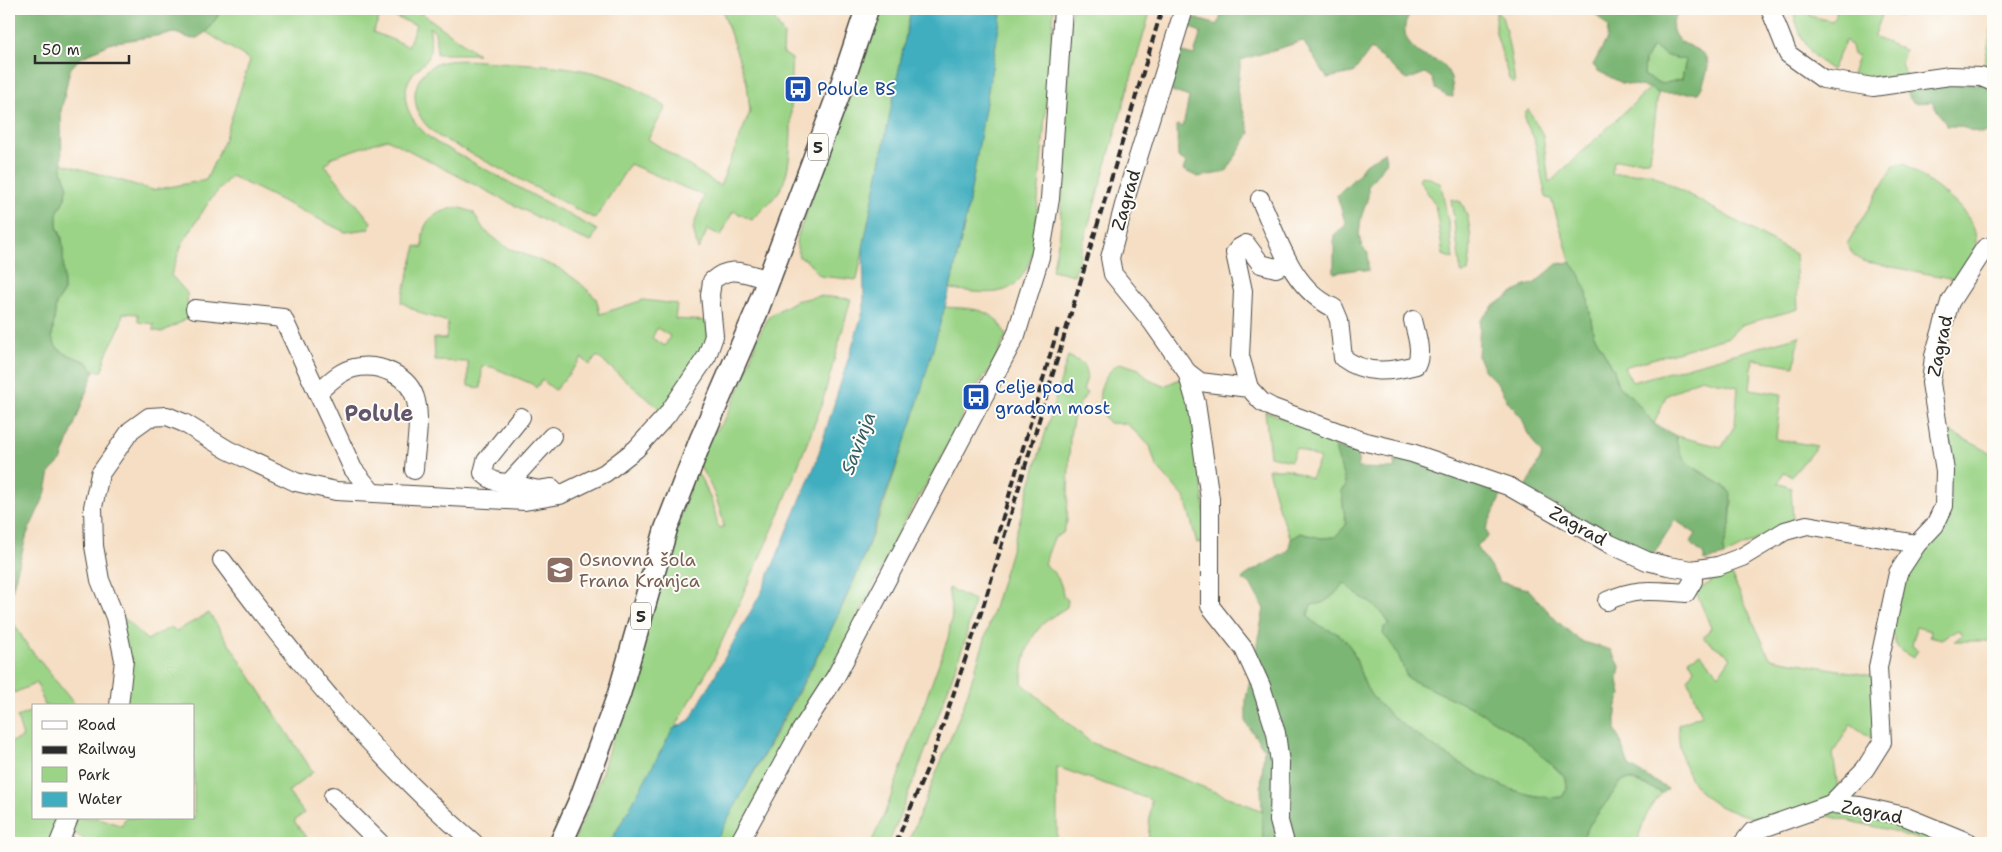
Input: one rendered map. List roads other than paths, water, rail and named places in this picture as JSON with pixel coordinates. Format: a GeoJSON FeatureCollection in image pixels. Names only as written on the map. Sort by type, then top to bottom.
{"type":"FeatureCollection","features":[{"type":"Feature","properties":{"kind":"main road","name":"5"},"geometry":{"type":"LineString","coordinates":[[561,843],[579,803],[619,694],[666,529],[700,442],[756,313],[767,279],[839,92],[867,9]]}},
{"type":"Feature","properties":{"kind":"street"},"geometry":{"type":"LineString","coordinates":[[739,843],[800,732],[836,676],[1010,348],[1040,257],[1050,199],[1063,9]]}},
{"type":"Feature","properties":{"kind":"street","name":"Zagrad"},"geometry":{"type":"LineString","coordinates":[[1184,9],[1128,190],[1110,258],[1113,274],[1152,322],[1187,372],[1200,382],[1249,388],[1262,402],[1273,408],[1362,441],[1412,453],[1508,486],[1610,544],[1647,561],[1692,570],[1718,566],[1742,557],[1785,531],[1807,525],[1917,544]]}},
{"type":"Feature","properties":{"kind":"street"},"geometry":{"type":"LineString","coordinates":[[1770,9],[1788,54],[1823,79],[1873,87],[1950,76],[1981,77],[1993,82]]}},
{"type":"Feature","properties":{"kind":"street"},"geometry":{"type":"LineString","coordinates":[[1260,199],[1288,262],[1303,287],[1319,301],[1334,308],[1339,320],[1343,358],[1354,367],[1367,370],[1394,371],[1416,365],[1419,358],[1418,342],[1413,320]]}},
{"type":"Feature","properties":{"kind":"street"},"geometry":{"type":"LineString","coordinates":[[1249,388],[1240,356],[1243,291],[1235,253],[1246,244],[1261,264],[1276,268],[1288,262]]}},
{"type":"Feature","properties":{"kind":"street","name":"Zagrad"},"geometry":{"type":"LineString","coordinates":[[1831,804],[1864,769],[1882,742],[1878,667],[1898,573],[1917,544],[1935,525],[1944,506],[1946,490],[1931,383],[1934,356],[1950,302],[1985,248],[1993,245]]}},
{"type":"Feature","properties":{"kind":"street"},"geometry":{"type":"LineString","coordinates":[[119,704],[124,660],[116,617],[100,580],[94,546],[93,507],[100,474],[132,430],[150,418],[166,416],[184,423],[228,450],[296,482],[336,491],[525,502],[560,495],[605,472],[651,434],[667,415],[707,356],[714,336],[710,295],[712,280],[721,272],[732,271],[767,279]]}},
{"type":"Feature","properties":{"kind":"street"},"geometry":{"type":"LineString","coordinates":[[195,308],[283,318],[319,391],[353,469],[372,492]]}},
{"type":"Feature","properties":{"kind":"street"},"geometry":{"type":"LineString","coordinates":[[319,391],[338,375],[353,368],[369,366],[391,372],[407,382],[416,400],[417,425],[414,470]]}},
{"type":"Feature","properties":{"kind":"street","name":"Zagrad"},"geometry":{"type":"LineString","coordinates":[[1187,372],[1196,403],[1210,499],[1210,606],[1244,649],[1261,686],[1276,733],[1280,763],[1279,821],[1285,843]]}},
{"type":"Feature","properties":{"kind":"street"},"geometry":{"type":"LineString","coordinates":[[521,417],[486,461],[483,473],[488,478],[498,483],[509,483],[538,490],[555,487],[581,476],[605,472]]}},
{"type":"Feature","properties":{"kind":"street"},"geometry":{"type":"LineString","coordinates":[[509,483],[552,436]]}},
{"type":"Feature","properties":{"kind":"street"},"geometry":{"type":"LineString","coordinates":[[222,560],[317,683],[437,811],[474,843]]}},
{"type":"Feature","properties":{"kind":"street"},"geometry":{"type":"LineString","coordinates":[[1607,601],[1627,592],[1647,590],[1686,593],[1693,581],[1692,570]]}},
{"type":"Feature","properties":{"kind":"street"},"geometry":{"type":"LineString","coordinates":[[333,796],[380,843]]}},
{"type":"Feature","properties":{"kind":"street","name":"Zagrad"},"geometry":{"type":"LineString","coordinates":[[1743,843],[1752,832],[1831,804],[1860,806],[1904,816],[1970,843]]}},
{"type":"Feature","properties":{"kind":"street"},"geometry":{"type":"LineString","coordinates":[[59,843],[68,820]]}},
{"type":"Feature","properties":{"kind":"water","name":"Savinja"},"geometry":{"type":"Polygon","coordinates":[[[911,9],[1002,9],[967,213],[950,289],[913,419],[859,569],[829,634],[715,843],[610,843],[673,729],[690,720],[762,591],[815,465],[864,308],[863,248],[911,9]]]}},
{"type":"Feature","properties":{"kind":"railway"},"geometry":{"type":"LineString","coordinates":[[896,843],[932,757],[984,604],[1162,9]]}},
{"type":"Feature","properties":{"kind":"railway"},"geometry":{"type":"LineString","coordinates":[[995,544],[1058,328]]}},
{"type":"Feature","properties":{"kind":"place","name":"Polule BS"},"geometry":{"type":"Point","coordinates":[798,89]}},
{"type":"Feature","properties":{"kind":"place","name":"Celje pod gradom most"},"geometry":{"type":"Point","coordinates":[976,397]}},
{"type":"Feature","properties":{"kind":"place","name":"Osnovna šola Frana Kranjca"},"geometry":{"type":"Point","coordinates":[560,570]}},
{"type":"Feature","properties":{"kind":"district","name":"Polule"},"geometry":{"type":"Point","coordinates":[379,413]}}]}
